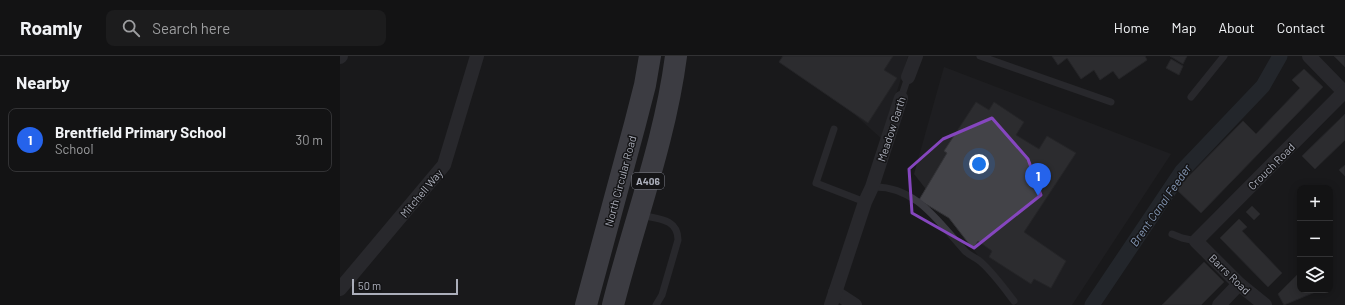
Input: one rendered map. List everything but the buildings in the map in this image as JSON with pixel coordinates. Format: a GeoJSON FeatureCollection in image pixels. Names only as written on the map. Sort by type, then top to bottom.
{"type":"FeatureCollection","features":[{"type":"Feature","properties":{"kind":"highway","name":"North Circular Road"},"geometry":{"type":"LineString","coordinates":[[586,305],[635,124],[645,85],[650,56]]}},
{"type":"Feature","properties":{"kind":"highway","name":"A406"},"geometry":{"type":"LineString","coordinates":[[617,304],[638,215],[662,130],[673,82],[676,56]]}},
{"type":"Feature","properties":{"kind":"street","name":"Mitchell Way"},"geometry":{"type":"LineString","coordinates":[[340,289],[444,165],[477,56]]}},
{"type":"Feature","properties":{"kind":"street","name":"Meadow Garth"},"geometry":{"type":"LineString","coordinates":[[908,78],[916,56]]}},
{"type":"Feature","properties":{"kind":"street"},"geometry":{"type":"LineString","coordinates":[[1309,56],[1345,92]]}},
{"type":"Feature","properties":{"kind":"street","name":"Crouch Road"},"geometry":{"type":"LineString","coordinates":[[1196,241],[1345,92]]}},
{"type":"Feature","properties":{"kind":"street","name":"Meadow Garth"},"geometry":{"type":"LineString","coordinates":[[833,298],[901,98]]}},
{"type":"Feature","properties":{"kind":"street","name":"Barrs Road"},"geometry":{"type":"LineString","coordinates":[[1196,241],[1239,284],[1265,305]]}},
{"type":"Feature","properties":{"kind":"street"},"geometry":{"type":"LineString","coordinates":[[1219,305],[1239,284]]}},
{"type":"Feature","properties":{"kind":"street"},"geometry":{"type":"LineString","coordinates":[[833,298],[855,305]]}},
{"type":"Feature","properties":{"kind":"lane"},"geometry":{"type":"LineString","coordinates":[[980,56],[1111,102]]}},
{"type":"Feature","properties":{"kind":"lane"},"geometry":{"type":"LineString","coordinates":[[1191,97],[1224,56]]}},
{"type":"Feature","properties":{"kind":"lane","name":"Meadow Garth"},"geometry":{"type":"LineString","coordinates":[[901,98],[908,78]]}},
{"type":"Feature","properties":{"kind":"lane"},"geometry":{"type":"LineString","coordinates":[[834,129],[816,183],[865,202]]}},
{"type":"Feature","properties":{"kind":"lane"},"geometry":{"type":"LineString","coordinates":[[872,187],[883,186],[896,190],[928,209],[965,251],[982,263],[1014,301]]}},
{"type":"Feature","properties":{"kind":"lane"},"geometry":{"type":"LineString","coordinates":[[638,215],[666,221],[674,225],[678,232],[678,240],[662,296],[656,305]]}},
{"type":"Feature","properties":{"kind":"lane"},"geometry":{"type":"LineString","coordinates":[[1172,234],[1196,241]]}},
{"type":"Feature","properties":{"kind":"highlighted area"},"geometry":{"type":"Polygon","coordinates":[[[992,118],[1028,159],[1041,195],[974,248],[912,213],[909,169],[943,139],[992,118]]]}},
{"type":"Feature","properties":{"kind":"shaded area"},"geometry":{"type":"Polygon","coordinates":[[[799,56],[908,56],[882,139],[795,61],[799,56]]]}},
{"type":"Feature","properties":{"kind":"shaded area"},"geometry":{"type":"Polygon","coordinates":[[[944,67],[1171,154],[1072,305],[1017,305],[914,174],[944,67]]]}},
{"type":"Feature","properties":{"kind":"waterway","name":"Brent Canal Feeder"},"geometry":{"type":"LineString","coordinates":[[1092,305],[1182,171],[1263,86],[1280,56]]}},
{"type":"Feature","properties":{"kind":"place","name":"Brentfield Primary School"},"geometry":{"type":"Point","coordinates":[1038,196]}}]}
